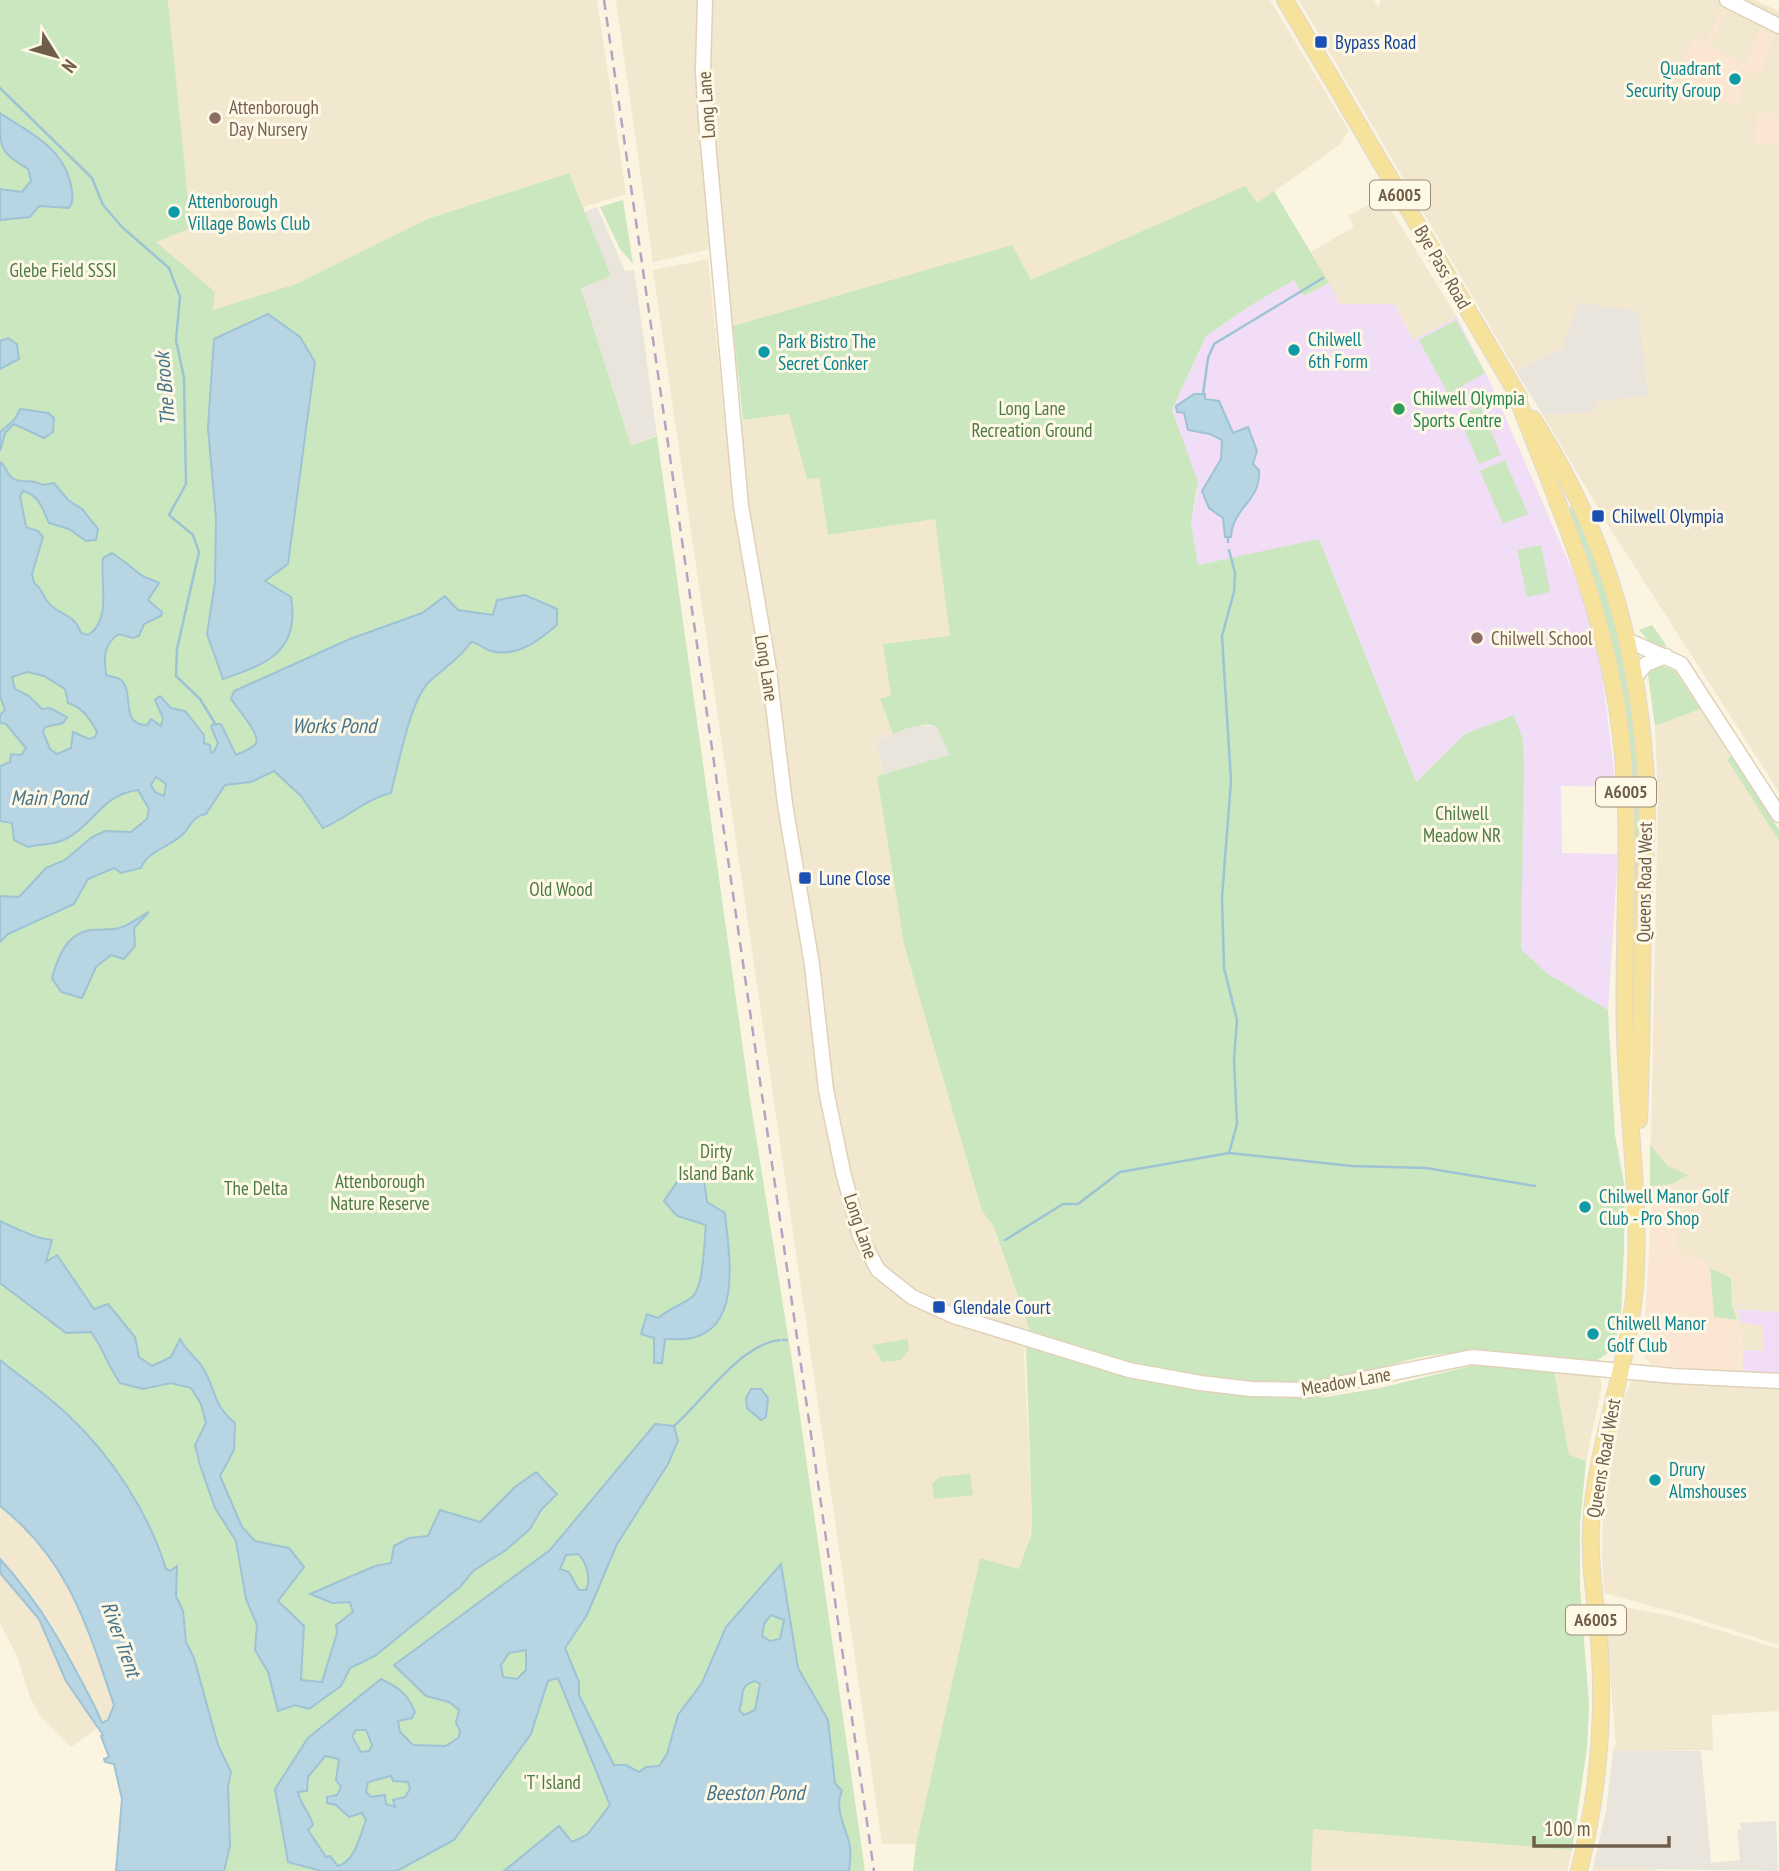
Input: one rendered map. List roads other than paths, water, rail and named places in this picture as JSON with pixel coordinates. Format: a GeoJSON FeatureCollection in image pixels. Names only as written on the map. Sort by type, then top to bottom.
{"type":"FeatureCollection","features":[{"type":"Feature","properties":{"kind":"main road","name":"Bye Pass Road"},"geometry":{"type":"LineString","coordinates":[[1285,0],[1565,473],[1596,536],[1629,641],[1635,677]]}},
{"type":"Feature","properties":{"kind":"main road","name":"Bye Pass Road"},"geometry":{"type":"LineString","coordinates":[[1514,390],[1568,524],[1598,610],[1611,670]]}},
{"type":"Feature","properties":{"kind":"main road","name":"Queens Road West"},"geometry":{"type":"LineString","coordinates":[[1611,670],[1620,729],[1628,821],[1624,983],[1627,1084],[1636,1171]]}},
{"type":"Feature","properties":{"kind":"main road","name":"Queens Road West"},"geometry":{"type":"LineString","coordinates":[[1579,1871],[1602,1722],[1600,1652],[1591,1564],[1592,1508],[1602,1446],[1620,1371],[1635,1289],[1646,781],[1635,677]]}},
{"type":"Feature","properties":{"kind":"street","name":"Long Lane"},"geometry":{"type":"LineString","coordinates":[[705,0],[703,71],[706,120],[741,506],[768,663],[785,804],[813,965],[826,1090],[843,1172],[866,1251],[886,1278],[923,1303]]}},
{"type":"Feature","properties":{"kind":"street"},"geometry":{"type":"LineString","coordinates":[[1727,0],[1779,26]]}},
{"type":"Feature","properties":{"kind":"street"},"geometry":{"type":"LineString","coordinates":[[1629,641],[1681,664],[1779,815]]}},
{"type":"Feature","properties":{"kind":"street"},"geometry":{"type":"LineString","coordinates":[[1635,677],[1646,664],[1666,656]]}},
{"type":"Feature","properties":{"kind":"street","name":"Meadow Lane"},"geometry":{"type":"LineString","coordinates":[[923,1303],[1129,1370],[1251,1390],[1332,1387],[1472,1357],[1620,1371],[1779,1381]]}},
{"type":"Feature","properties":{"kind":"water"},"geometry":{"type":"Polygon","coordinates":[[[0,113],[42,141],[59,158],[72,188],[69,208],[39,206],[30,217],[0,220],[0,189],[22,192],[31,181],[28,169],[7,154],[1,143],[0,113]]]}},
{"type":"Feature","properties":{"kind":"water"},"geometry":{"type":"Polygon","coordinates":[[[268,314],[300,337],[315,362],[288,564],[265,581],[291,597],[293,615],[285,643],[277,653],[267,661],[223,679],[207,634],[215,582],[216,518],[208,428],[214,339],[268,314]]]}},
{"type":"Feature","properties":{"kind":"water"},"geometry":{"type":"Polygon","coordinates":[[[8,338],[17,344],[19,359],[0,369],[0,341],[8,338]]]}},
{"type":"Feature","properties":{"kind":"water"},"geometry":{"type":"Polygon","coordinates":[[[1194,394],[1205,394],[1205,399],[1219,401],[1233,433],[1248,427],[1257,451],[1253,464],[1259,470],[1256,490],[1236,518],[1231,537],[1225,537],[1223,518],[1209,508],[1202,491],[1221,459],[1222,440],[1210,434],[1188,430],[1184,413],[1177,412],[1176,406],[1194,394]]]}},
{"type":"Feature","properties":{"kind":"water"},"geometry":{"type":"Polygon","coordinates":[[[20,409],[48,413],[54,418],[53,432],[44,438],[14,424],[5,433],[0,451],[0,432],[15,419],[20,409]]]}},
{"type":"Feature","properties":{"kind":"water","name":"Main Pond"},"geometry":{"type":"Polygon","coordinates":[[[0,462],[10,476],[17,480],[42,485],[54,483],[68,500],[82,509],[98,529],[96,540],[86,541],[69,529],[49,523],[40,503],[29,493],[23,491],[20,496],[26,527],[38,531],[43,537],[32,574],[34,583],[51,606],[74,621],[81,633],[88,635],[95,629],[103,611],[103,558],[112,553],[143,576],[159,583],[148,600],[162,612],[161,616],[144,624],[139,636],[133,638],[119,634],[110,642],[106,652],[106,675],[120,679],[125,685],[130,714],[138,724],[147,725],[151,719],[161,726],[163,718],[155,700],[160,696],[171,708],[185,711],[204,735],[204,743],[210,745],[211,753],[218,743],[211,727],[213,724],[221,724],[236,755],[256,743],[252,728],[231,699],[234,691],[350,639],[422,613],[445,596],[458,610],[493,615],[497,600],[525,595],[557,609],[557,625],[527,647],[501,653],[471,642],[428,683],[410,719],[391,793],[323,828],[301,796],[274,771],[251,782],[225,785],[206,814],[196,818],[180,837],[149,856],[141,868],[121,873],[114,868],[88,879],[74,904],[8,934],[0,942],[0,896],[19,897],[46,868],[65,860],[92,837],[105,831],[131,832],[147,819],[149,809],[138,790],[115,798],[66,839],[28,847],[14,840],[12,823],[0,821],[0,766],[10,762],[11,754],[21,755],[26,748],[6,724],[0,723],[0,715],[5,710],[0,696],[0,462]],[[27,672],[12,677],[15,689],[29,696],[42,709],[50,708],[67,717],[63,723],[45,727],[43,732],[50,749],[57,754],[71,748],[73,732],[89,739],[95,737],[97,732],[89,719],[82,711],[68,703],[65,689],[44,676],[27,672]],[[156,777],[151,785],[155,792],[164,796],[166,784],[156,777]]]}},
{"type":"Feature","properties":{"kind":"water"},"geometry":{"type":"Polygon","coordinates":[[[149,912],[134,928],[135,946],[124,959],[111,955],[96,967],[82,998],[61,992],[52,978],[67,943],[86,931],[123,927],[149,912]]]}},
{"type":"Feature","properties":{"kind":"water"},"geometry":{"type":"Polygon","coordinates":[[[688,1171],[704,1180],[707,1202],[725,1213],[730,1266],[726,1303],[720,1319],[708,1331],[692,1338],[665,1339],[662,1363],[654,1363],[654,1338],[641,1334],[647,1314],[658,1318],[692,1297],[701,1274],[706,1225],[677,1216],[664,1201],[688,1171]]]}},
{"type":"Feature","properties":{"kind":"water"},"geometry":{"type":"Polygon","coordinates":[[[0,1221],[33,1236],[52,1240],[46,1262],[57,1255],[94,1309],[108,1304],[135,1337],[139,1357],[152,1366],[171,1357],[180,1339],[201,1365],[222,1409],[235,1423],[234,1450],[220,1476],[242,1527],[255,1541],[289,1548],[304,1567],[278,1601],[304,1626],[301,1680],[322,1682],[337,1633],[336,1625],[353,1612],[350,1602],[332,1603],[310,1594],[375,1566],[391,1563],[394,1546],[409,1538],[428,1536],[440,1510],[480,1522],[515,1487],[536,1472],[557,1494],[541,1510],[530,1529],[506,1550],[473,1571],[460,1587],[375,1656],[350,1668],[341,1686],[309,1709],[295,1705],[278,1711],[268,1672],[255,1650],[257,1625],[246,1599],[236,1541],[215,1508],[200,1465],[195,1445],[206,1423],[201,1404],[191,1388],[171,1383],[143,1389],[120,1383],[91,1332],[66,1333],[0,1283],[0,1221]]]}},
{"type":"Feature","properties":{"kind":"water","name":"River Trent"},"geometry":{"type":"Polygon","coordinates":[[[0,1360],[60,1408],[99,1448],[139,1506],[166,1569],[170,1571],[177,1566],[176,1596],[183,1611],[186,1642],[194,1658],[218,1745],[231,1772],[228,1786],[230,1846],[224,1871],[116,1871],[122,1799],[114,1764],[105,1762],[104,1759],[109,1757],[101,1736],[103,1735],[66,1681],[39,1619],[0,1573],[0,1559],[29,1594],[53,1631],[102,1723],[108,1720],[114,1705],[73,1596],[43,1549],[24,1527],[0,1506],[0,1360]]]}},
{"type":"Feature","properties":{"kind":"water"},"geometry":{"type":"Polygon","coordinates":[[[751,1389],[761,1389],[768,1398],[766,1417],[761,1420],[747,1408],[746,1398],[751,1389]]]}},
{"type":"Feature","properties":{"kind":"water","name":"Beeston Pond"},"geometry":{"type":"Polygon","coordinates":[[[655,1424],[674,1426],[678,1441],[668,1464],[617,1544],[587,1615],[565,1648],[579,1682],[579,1695],[614,1765],[626,1765],[639,1772],[646,1767],[659,1766],[667,1754],[678,1715],[702,1683],[726,1627],[781,1564],[798,1668],[828,1720],[835,1783],[842,1791],[839,1804],[849,1842],[849,1871],[504,1871],[559,1826],[572,1842],[587,1835],[610,1805],[558,1678],[548,1681],[531,1734],[454,1840],[397,1871],[321,1871],[288,1862],[275,1789],[308,1738],[381,1679],[402,1692],[415,1712],[412,1718],[398,1721],[400,1732],[413,1745],[446,1746],[459,1737],[460,1730],[456,1723],[459,1710],[449,1702],[426,1696],[394,1665],[550,1550],[655,1424]],[[578,1554],[566,1555],[560,1569],[569,1572],[579,1590],[586,1590],[588,1576],[584,1562],[578,1554]],[[771,1615],[764,1624],[762,1636],[770,1641],[780,1639],[784,1620],[771,1615]],[[526,1650],[509,1653],[501,1665],[503,1677],[517,1679],[526,1670],[526,1650]],[[755,1681],[745,1686],[739,1710],[744,1715],[755,1710],[760,1684],[755,1681]],[[356,1730],[352,1736],[361,1752],[369,1751],[372,1745],[366,1730],[356,1730]],[[325,1756],[308,1777],[307,1791],[298,1792],[313,1825],[308,1830],[326,1857],[330,1856],[338,1866],[353,1853],[366,1820],[362,1813],[349,1817],[336,1805],[327,1803],[327,1797],[337,1795],[341,1787],[336,1780],[339,1759],[325,1756]],[[391,1776],[368,1782],[366,1792],[371,1797],[385,1795],[386,1804],[395,1807],[393,1800],[405,1797],[410,1789],[408,1782],[393,1781],[391,1776]]]}},
{"type":"Feature","properties":{"kind":"waterway","name":"The Brook"},"geometry":{"type":"LineString","coordinates":[[0,88],[92,178],[103,205],[122,227],[169,268],[180,297],[176,340],[184,378],[186,484],[169,515],[193,535],[199,552],[177,649],[176,676],[200,699],[216,725]]}},
{"type":"Feature","properties":{"kind":"waterway"},"geometry":{"type":"LineString","coordinates":[[1203,394],[1208,358],[1214,344],[1323,278]]}},
{"type":"Feature","properties":{"kind":"waterway"},"geometry":{"type":"LineString","coordinates":[[1228,537],[1228,542]]}},
{"type":"Feature","properties":{"kind":"waterway"},"geometry":{"type":"LineString","coordinates":[[1229,550],[1235,573],[1234,592],[1222,636],[1231,781],[1222,897],[1224,968],[1237,1020],[1234,1059],[1237,1124],[1229,1153]]}},
{"type":"Feature","properties":{"kind":"waterway"},"geometry":{"type":"LineString","coordinates":[[1005,1240],[1063,1204],[1078,1204],[1120,1172],[1229,1153],[1352,1166],[1426,1168],[1535,1186]]}},
{"type":"Feature","properties":{"kind":"waterway"},"geometry":{"type":"LineString","coordinates":[[674,1426],[737,1362],[765,1344],[780,1340]]}},
{"type":"Feature","properties":{"kind":"railway"},"geometry":{"type":"LineString","coordinates":[[604,0],[874,1871]]}},
{"type":"Feature","properties":{"kind":"place","name":"Bypass Road"},"geometry":{"type":"Point","coordinates":[1321,42]}},
{"type":"Feature","properties":{"kind":"place","name":"Quadrant Security Group"},"geometry":{"type":"Point","coordinates":[1735,79]}},
{"type":"Feature","properties":{"kind":"place","name":"Attenborough Day Nursery"},"geometry":{"type":"Point","coordinates":[215,118]}},
{"type":"Feature","properties":{"kind":"place","name":"Attenborough Village Bowls Club"},"geometry":{"type":"Point","coordinates":[174,212]}},
{"type":"Feature","properties":{"kind":"place","name":"Chilwell 6th Form"},"geometry":{"type":"Point","coordinates":[1294,350]}},
{"type":"Feature","properties":{"kind":"place","name":"Park Bistro The Secret Conker"},"geometry":{"type":"Point","coordinates":[764,352]}},
{"type":"Feature","properties":{"kind":"place","name":"Chilwell Olympia Sports Centre"},"geometry":{"type":"Point","coordinates":[1399,409]}},
{"type":"Feature","properties":{"kind":"place","name":"Chilwell Olympia"},"geometry":{"type":"Point","coordinates":[1598,516]}},
{"type":"Feature","properties":{"kind":"place","name":"Chilwell School"},"geometry":{"type":"Point","coordinates":[1477,638]}},
{"type":"Feature","properties":{"kind":"place","name":"Lune Close"},"geometry":{"type":"Point","coordinates":[805,878]}},
{"type":"Feature","properties":{"kind":"place","name":"Chilwell Manor Golf Club - Pro Shop"},"geometry":{"type":"Point","coordinates":[1585,1207]}},
{"type":"Feature","properties":{"kind":"place","name":"Glendale Court"},"geometry":{"type":"Point","coordinates":[939,1307]}},
{"type":"Feature","properties":{"kind":"place","name":"Chilwell Manor Golf Club"},"geometry":{"type":"Point","coordinates":[1593,1334]}},
{"type":"Feature","properties":{"kind":"place","name":"Drury Almshouses"},"geometry":{"type":"Point","coordinates":[1655,1480]}},
{"type":"Feature","properties":{"kind":"park label","name":"Glebe Field SSSI"},"geometry":{"type":"Point","coordinates":[63,270]}},
{"type":"Feature","properties":{"kind":"park label","name":"Long Lane Recreation Ground"},"geometry":{"type":"Point","coordinates":[1032,419]}},
{"type":"Feature","properties":{"kind":"park label","name":"Chilwell Meadow NR"},"geometry":{"type":"Point","coordinates":[1462,824]}},
{"type":"Feature","properties":{"kind":"park label","name":"Old Wood"},"geometry":{"type":"Point","coordinates":[561,889]}},
{"type":"Feature","properties":{"kind":"park label","name":"Dirty Island Bank"},"geometry":{"type":"Point","coordinates":[716,1162]}},
{"type":"Feature","properties":{"kind":"park label","name":"The Delta"},"geometry":{"type":"Point","coordinates":[256,1188]}},
{"type":"Feature","properties":{"kind":"park label","name":"Attenborough Nature Reserve"},"geometry":{"type":"Point","coordinates":[380,1192]}},
{"type":"Feature","properties":{"kind":"park label","name":"'T' Island"},"geometry":{"type":"Point","coordinates":[552,1782]}},
{"type":"Feature","properties":{"kind":"water label","name":"Works Pond"},"geometry":{"type":"Point","coordinates":[334,726]}}]}
